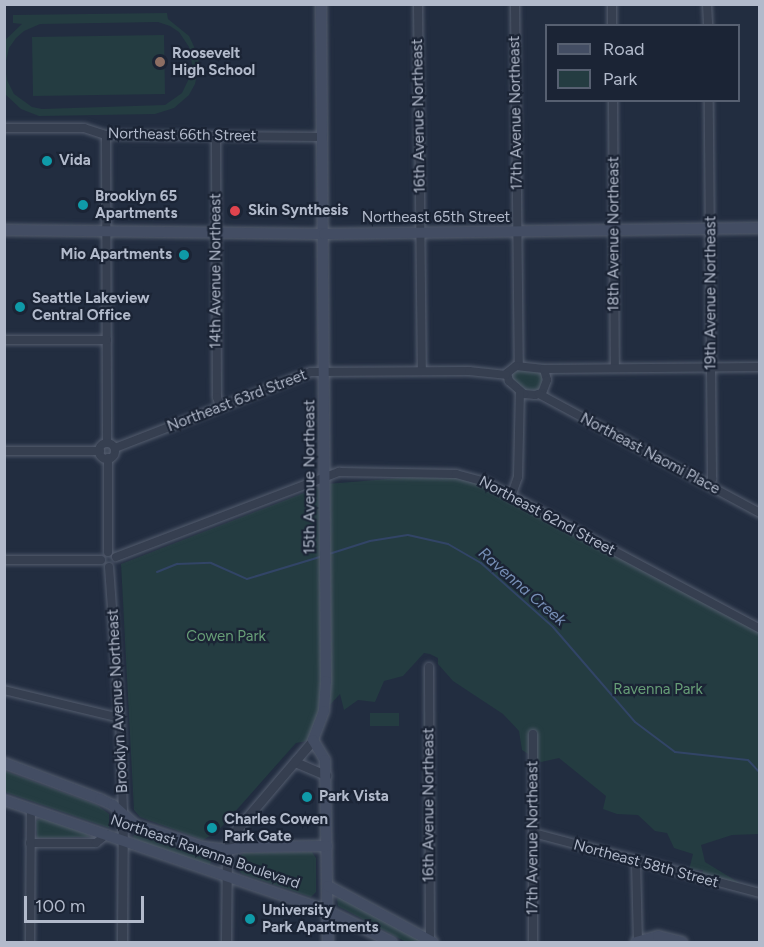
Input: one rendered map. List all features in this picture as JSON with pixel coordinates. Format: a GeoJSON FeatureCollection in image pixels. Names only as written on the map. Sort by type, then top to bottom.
{"type":"FeatureCollection","features":[{"type":"Feature","properties":{"kind":"main road","name":"15th Avenue Northeast"},"geometry":{"type":"LineString","coordinates":[[312,740],[324,711],[326,681],[321,4]]}},
{"type":"Feature","properties":{"kind":"main road","name":"Northeast 65th Street"},"geometry":{"type":"LineString","coordinates":[[4,230],[324,234],[759,228]]}},
{"type":"Feature","properties":{"kind":"main road"},"geometry":{"type":"LineString","coordinates":[[312,740],[323,753],[326,775],[328,942]]}},
{"type":"Feature","properties":{"kind":"main road","name":"Northeast Ravenna Boulevard"},"geometry":{"type":"LineString","coordinates":[[4,764],[100,799],[123,814],[131,823],[144,829],[204,847],[227,850],[244,847],[327,846]]}},
{"type":"Feature","properties":{"kind":"main road","name":"Northeast Ravenna Boulevard"},"geometry":{"type":"LineString","coordinates":[[4,800],[123,838],[328,911],[392,942]]}},
{"type":"Feature","properties":{"kind":"main road"},"geometry":{"type":"LineString","coordinates":[[328,886],[431,942]]}},
{"type":"Feature","properties":{"kind":"main road"},"geometry":{"type":"LineString","coordinates":[[637,942],[658,936],[682,942]]}},
{"type":"Feature","properties":{"kind":"street","name":"16th Avenue Northeast"},"geometry":{"type":"LineString","coordinates":[[417,4],[422,371]]}},
{"type":"Feature","properties":{"kind":"street","name":"17th Avenue Northeast"},"geometry":{"type":"LineString","coordinates":[[515,4],[519,366]]}},
{"type":"Feature","properties":{"kind":"street"},"geometry":{"type":"LineString","coordinates":[[612,4],[612,24]]}},
{"type":"Feature","properties":{"kind":"street"},"geometry":{"type":"LineString","coordinates":[[707,4],[708,24]]}},
{"type":"Feature","properties":{"kind":"street","name":"18th Avenue Northeast"},"geometry":{"type":"LineString","coordinates":[[613,102],[615,368]]}},
{"type":"Feature","properties":{"kind":"street","name":"19th Avenue Northeast"},"geometry":{"type":"LineString","coordinates":[[709,102],[712,479],[709,485]]}},
{"type":"Feature","properties":{"kind":"street","name":"Northeast 66th Street"},"geometry":{"type":"LineString","coordinates":[[4,128],[84,128],[106,135],[323,137]]}},
{"type":"Feature","properties":{"kind":"street"},"geometry":{"type":"LineString","coordinates":[[106,135],[107,340],[111,445],[114,455],[108,458],[102,456],[100,451],[102,445],[111,445]]}},
{"type":"Feature","properties":{"kind":"street","name":"14th Avenue Northeast"},"geometry":{"type":"LineString","coordinates":[[216,136],[217,397],[220,406]]}},
{"type":"Feature","properties":{"kind":"street"},"geometry":{"type":"LineString","coordinates":[[4,340],[107,340]]}},
{"type":"Feature","properties":{"kind":"street"},"geometry":{"type":"LineString","coordinates":[[511,497],[518,477],[520,392],[506,375],[510,368],[519,366],[544,369],[759,367]]}},
{"type":"Feature","properties":{"kind":"street"},"geometry":{"type":"LineString","coordinates":[[520,392],[539,394],[548,380],[544,369]]}},
{"type":"Feature","properties":{"kind":"street","name":"Northeast 63rd Street"},"geometry":{"type":"LineString","coordinates":[[111,445],[311,372],[469,371],[506,375]]}},
{"type":"Feature","properties":{"kind":"street","name":"Northeast Naomi Place"},"geometry":{"type":"LineString","coordinates":[[539,394],[759,513]]}},
{"type":"Feature","properties":{"kind":"street"},"geometry":{"type":"LineString","coordinates":[[4,451],[100,451]]}},
{"type":"Feature","properties":{"kind":"street"},"geometry":{"type":"LineString","coordinates":[[108,458],[108,552]]}},
{"type":"Feature","properties":{"kind":"street","name":"Northeast 62nd Street"},"geometry":{"type":"LineString","coordinates":[[116,557],[339,472],[456,474],[475,478],[759,629]]}},
{"type":"Feature","properties":{"kind":"street"},"geometry":{"type":"LineString","coordinates":[[101,560],[105,566],[110,567],[115,564],[116,557],[108,552]]}},
{"type":"Feature","properties":{"kind":"street"},"geometry":{"type":"LineString","coordinates":[[101,560],[108,552]]}},
{"type":"Feature","properties":{"kind":"street"},"geometry":{"type":"LineString","coordinates":[[4,560],[101,560]]}},
{"type":"Feature","properties":{"kind":"street","name":"Brooklyn Avenue Northeast"},"geometry":{"type":"LineString","coordinates":[[110,567],[120,718],[123,814],[122,942]]}},
{"type":"Feature","properties":{"kind":"street","name":"16th Avenue Northeast"},"geometry":{"type":"LineString","coordinates":[[429,667],[431,942]]}},
{"type":"Feature","properties":{"kind":"street"},"geometry":{"type":"LineString","coordinates":[[4,690],[120,718]]}},
{"type":"Feature","properties":{"kind":"street","name":"17th Avenue Northeast"},"geometry":{"type":"LineString","coordinates":[[533,942],[534,734]]}},
{"type":"Feature","properties":{"kind":"street"},"geometry":{"type":"LineString","coordinates":[[226,942],[227,850],[232,835],[312,740]]}},
{"type":"Feature","properties":{"kind":"street"},"geometry":{"type":"LineString","coordinates":[[295,762],[326,775]]}},
{"type":"Feature","properties":{"kind":"street"},"geometry":{"type":"LineString","coordinates":[[30,942],[32,809]]}},
{"type":"Feature","properties":{"kind":"street","name":"Northeast 58th Street"},"geometry":{"type":"LineString","coordinates":[[533,833],[759,893]]}},
{"type":"Feature","properties":{"kind":"street"},"geometry":{"type":"LineString","coordinates":[[30,843],[96,843],[107,834]]}},
{"type":"Feature","properties":{"kind":"street"},"geometry":{"type":"LineString","coordinates":[[636,862],[637,942]]}},
{"type":"Feature","properties":{"kind":"green space"},"geometry":{"type":"Polygon","coordinates":[[[167,13],[168,19],[189,36],[198,55],[199,66],[195,84],[189,95],[174,108],[155,114],[39,116],[21,109],[5,94],[5,66],[7,80],[14,94],[32,107],[42,109],[165,105],[182,93],[193,70],[189,47],[179,32],[170,26],[158,22],[40,24],[24,31],[16,38],[9,48],[5,65],[4,41],[22,24],[13,23],[13,15],[167,13]]]}},
{"type":"Feature","properties":{"kind":"green space"},"geometry":{"type":"Polygon","coordinates":[[[164,35],[165,94],[33,96],[32,37],[164,35]]]}},
{"type":"Feature","properties":{"kind":"green space"},"geometry":{"type":"Polygon","coordinates":[[[514,369],[541,371],[544,379],[538,391],[523,390],[510,378],[514,369]]]}},
{"type":"Feature","properties":{"kind":"green space"},"geometry":{"type":"Polygon","coordinates":[[[426,474],[475,479],[497,493],[515,494],[759,631],[759,834],[732,835],[701,845],[705,862],[741,884],[702,874],[703,870],[689,870],[693,854],[674,848],[667,833],[655,831],[638,815],[617,814],[603,809],[606,796],[559,758],[541,762],[522,750],[519,731],[503,714],[453,681],[438,664],[438,658],[424,653],[403,676],[384,681],[375,702],[358,700],[344,710],[340,694],[324,711],[313,740],[296,743],[217,832],[203,840],[140,817],[134,810],[121,564],[327,484],[426,474]]]}},
{"type":"Feature","properties":{"kind":"green space"},"geometry":{"type":"Polygon","coordinates":[[[370,713],[399,713],[399,726],[370,726],[370,713]]]}},
{"type":"Feature","properties":{"kind":"green space"},"geometry":{"type":"Polygon","coordinates":[[[5,771],[97,805],[109,814],[109,828],[5,792],[5,771]]]}},
{"type":"Feature","properties":{"kind":"green space"},"geometry":{"type":"Polygon","coordinates":[[[42,818],[87,834],[89,837],[37,838],[36,821],[42,818]]]}},
{"type":"Feature","properties":{"kind":"green space"},"geometry":{"type":"Polygon","coordinates":[[[136,834],[211,860],[210,866],[134,840],[133,836],[136,834]]]}},
{"type":"Feature","properties":{"kind":"green space"},"geometry":{"type":"Polygon","coordinates":[[[312,852],[316,858],[316,892],[311,897],[242,874],[236,867],[237,858],[244,853],[312,852]]]}},
{"type":"Feature","properties":{"kind":"green space"},"geometry":{"type":"Polygon","coordinates":[[[341,897],[421,941],[406,942],[338,906],[337,899],[341,897]]]}},
{"type":"Feature","properties":{"kind":"waterway","name":"Ravenna Creek"},"geometry":{"type":"LineString","coordinates":[[329,554],[370,541],[408,535],[448,544],[481,563],[553,627],[635,722],[675,752],[748,760],[760,773]]}},
{"type":"Feature","properties":{"kind":"waterway","name":"Ravenna Creek"},"geometry":{"type":"LineString","coordinates":[[157,572],[177,564],[211,563],[247,579],[320,557]]}},
{"type":"Feature","properties":{"kind":"place","name":"Roosevelt High School"},"geometry":{"type":"Point","coordinates":[160,62]}},
{"type":"Feature","properties":{"kind":"place","name":"Vida"},"geometry":{"type":"Point","coordinates":[47,161]}},
{"type":"Feature","properties":{"kind":"place","name":"Brooklyn 65 Apartments"},"geometry":{"type":"Point","coordinates":[83,205]}},
{"type":"Feature","properties":{"kind":"place","name":"Skin Synthesis"},"geometry":{"type":"Point","coordinates":[235,211]}},
{"type":"Feature","properties":{"kind":"place","name":"Mio Apartments"},"geometry":{"type":"Point","coordinates":[184,255]}},
{"type":"Feature","properties":{"kind":"place","name":"Seattle Lakeview Central Office"},"geometry":{"type":"Point","coordinates":[20,307]}},
{"type":"Feature","properties":{"kind":"place","name":"Park Vista"},"geometry":{"type":"Point","coordinates":[307,797]}},
{"type":"Feature","properties":{"kind":"place","name":"Charles Cowen Park Gate"},"geometry":{"type":"Point","coordinates":[212,828]}},
{"type":"Feature","properties":{"kind":"place","name":"University Park Apartments"},"geometry":{"type":"Point","coordinates":[250,919]}},
{"type":"Feature","properties":{"kind":"park label","name":"Cowen Park"},"geometry":{"type":"Point","coordinates":[226,637]}},
{"type":"Feature","properties":{"kind":"park label","name":"Ravenna Park"},"geometry":{"type":"Point","coordinates":[658,690]}}]}
